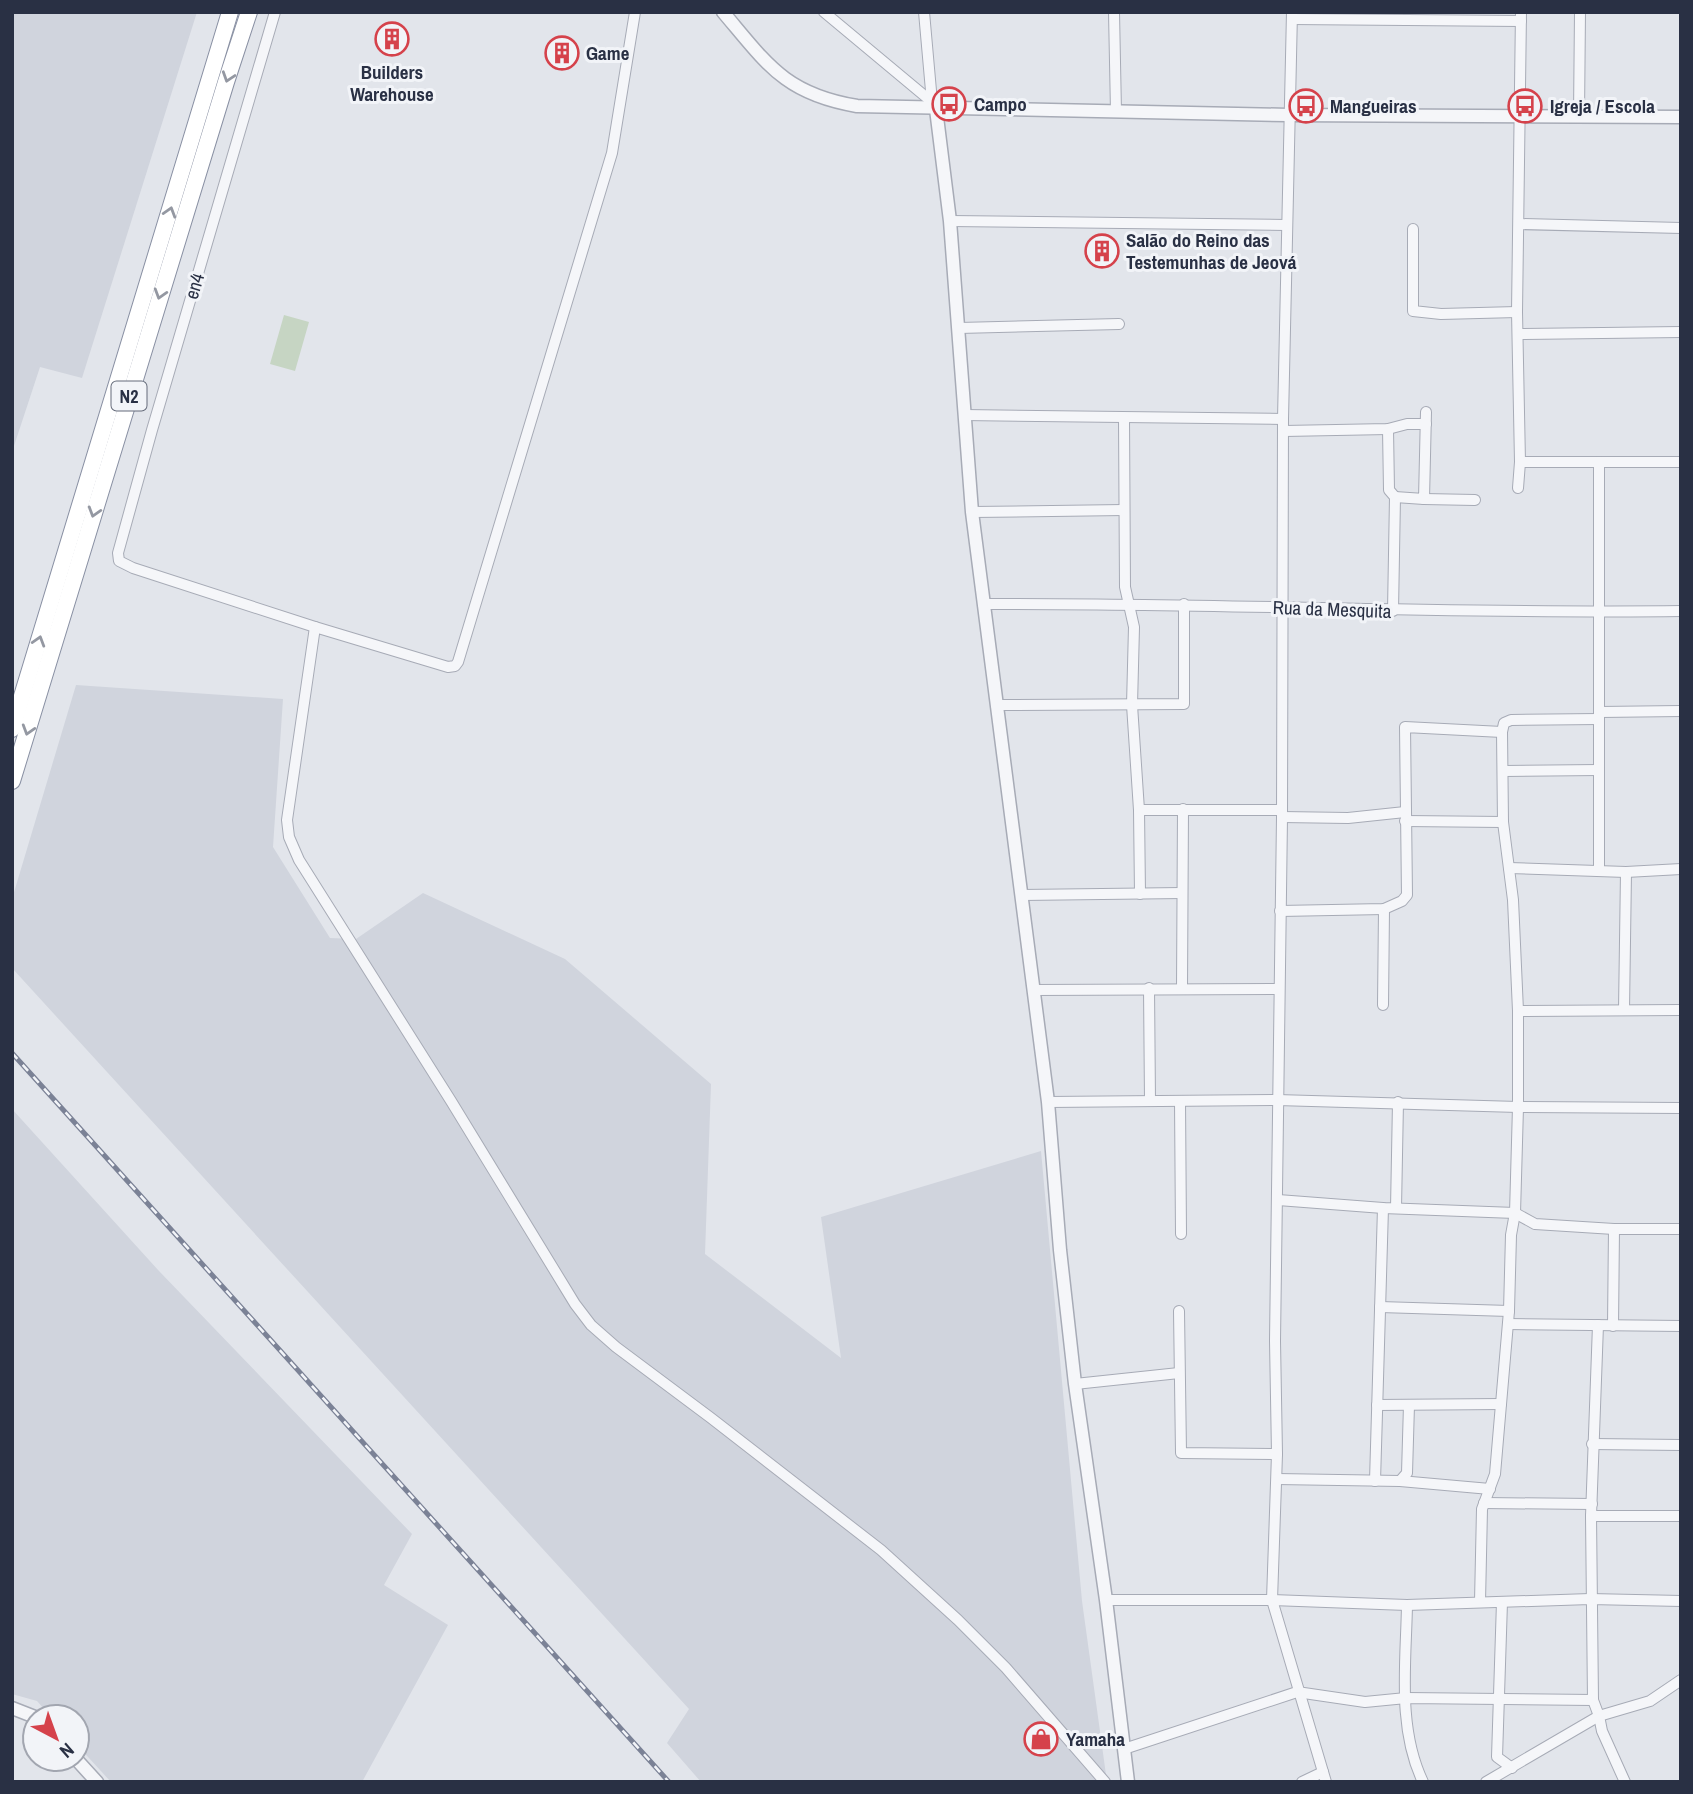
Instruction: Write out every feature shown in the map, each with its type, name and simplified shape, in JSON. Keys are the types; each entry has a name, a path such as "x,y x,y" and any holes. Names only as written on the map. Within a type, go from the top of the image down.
{"highway":[{"name":"N2","path":"12,730 230,12"},
{"name":"N2","path":"12,780 249,12"}],"street":[{"name":"en4","path":"275,12 118,553 119,561 134,568 315,627"},
{"path":"635,12 612,153 458,662 448,667 315,627 287,820 289,837 299,860 575,1304 591,1325 881,1550 1006,1668 1105,1782"},
{"path":"723,12 781,76 806,92 837,103 857,106 934,105 1116,113 1681,117"},
{"path":"824,12 934,105"},
{"path":"924,12 950,221 972,512 1048,1102 1060,1250 1075,1384 1106,1600 1128,1782"},
{"path":"1114,12 1116,113"},
{"path":"1579,115 1580,12"},
{"path":"1302,1782 1324,1777 1272,1600 1277,1479 1275,1341 1284,608 1283,419 1292,16 1521,17 1517,312 1520,462 1518,488"},
{"path":"950,221 1286,225"},
{"path":"1519,224 1681,228"},
{"path":"1413,229 1413,311 1441,314 1517,312"},
{"path":"959,328 1119,324"},
{"path":"1519,334 1681,332"},
{"path":"1424,499 1426,412"},
{"path":"964,415 1283,419"},
{"path":"1124,418 1125,587 1134,627 1132,705 1139,810 1140,894"},
{"path":"1284,431 1388,429 1407,424 1426,424"},
{"path":"1388,429 1389,490 1395,497 1393,611"},
{"path":"1520,462 1681,462"},
{"path":"1599,462 1599,869"},
{"path":"1395,497 1475,500"},
{"path":"972,512 1124,510"},
{"name":"Rua da Mesquita","path":"983,604 1128,603 1393,611 1681,611"},
{"path":"996,705 1184,704 1184,604"},
{"path":"1480,1602 1482,1509 1495,1474 1508,1324 1518,1107 1518,1011 1513,900 1503,822 1504,723 1511,720 1681,712"},
{"path":"1280,911 1384,909 1402,901 1408,895 1405,727 1502,732"},
{"path":"1504,771 1599,770"},
{"path":"1139,810 1182,809 1348,818 1405,816 1503,822"},
{"path":"1182,809 1182,988"},
{"path":"1509,868 1626,872 1681,869"},
{"path":"1624,1010 1626,872"},
{"path":"1022,895 1182,893"},
{"path":"1383,1005 1384,909"},
{"path":"1149,988 1150,1100"},
{"path":"1033,990 1279,989"},
{"path":"1518,1011 1681,1010"},
{"path":"1048,1102 1278,1100 1518,1107 1681,1108"},
{"path":"1180,1101 1181,1234"},
{"path":"1396,1208 1398,1102"},
{"path":"1278,1200 1383,1208 1515,1213 1535,1224 1614,1229 1681,1229"},
{"path":"1375,1480 1383,1208"},
{"path":"1613,1326 1614,1229"},
{"path":"1380,1307 1508,1311"},
{"path":"1180,1311 1181,1453 1277,1454"},
{"path":"1508,1324 1681,1326"},
{"path":"1598,1325 1592,1444 1592,1700 1602,1731 1625,1782"},
{"path":"1075,1384 1179,1373"},
{"path":"1377,1405 1501,1404"},
{"path":"1400,1481 1407,1473 1409,1405"},
{"path":"1592,1444 1681,1446"},
{"path":"1277,1479 1400,1481 1490,1489"},
{"path":"1484,1503 1592,1504"},
{"path":"1591,1516 1681,1516"},
{"path":"1106,1600 1272,1600 1408,1605 1590,1599 1681,1601"},
{"path":"1502,1602 1497,1757 1513,1768"},
{"path":"1408,1605 1407,1728 1413,1756 1423,1782"},
{"path":"1486,1782 1599,1716 1650,1701 1681,1680"},
{"path":"1124,1749 1297,1692 1365,1702 1406,1698 1592,1700"}],"shaded area":[{"path":"12,12 197,12 82,378 40,367 12,452"},
{"path":"76,685 283,699 273,847 330,938 356,939 423,893 565,959 711,1084 705,1254 841,1358 821,1217 1041,1151 1082,1601 1107,1782 701,1782 667,1743 689,1709 12,968 12,899"},
{"path":"12,1109 159,1271 412,1534 384,1585 448,1625 362,1782 111,1782 91,1760 91,1703 39,1703 12,1694"}],"green space":[{"path":"284,315 309,322 295,371 270,364"}],"railway":[{"path":"12,1053 669,1782"}],"place":[{"name":"Builders Warehouse","path":"392,39"},
{"name":"Game","path":"562,53"},
{"name":"Campo","path":"949,104"},
{"name":"Mangueiras","path":"1306,106"},
{"name":"Igreja / Escola","path":"1525,106"},
{"name":"Salão do Reino das Testemunhas de Jeová","path":"1102,251"},
{"name":"Yamaha","path":"1041,1739"}]}
